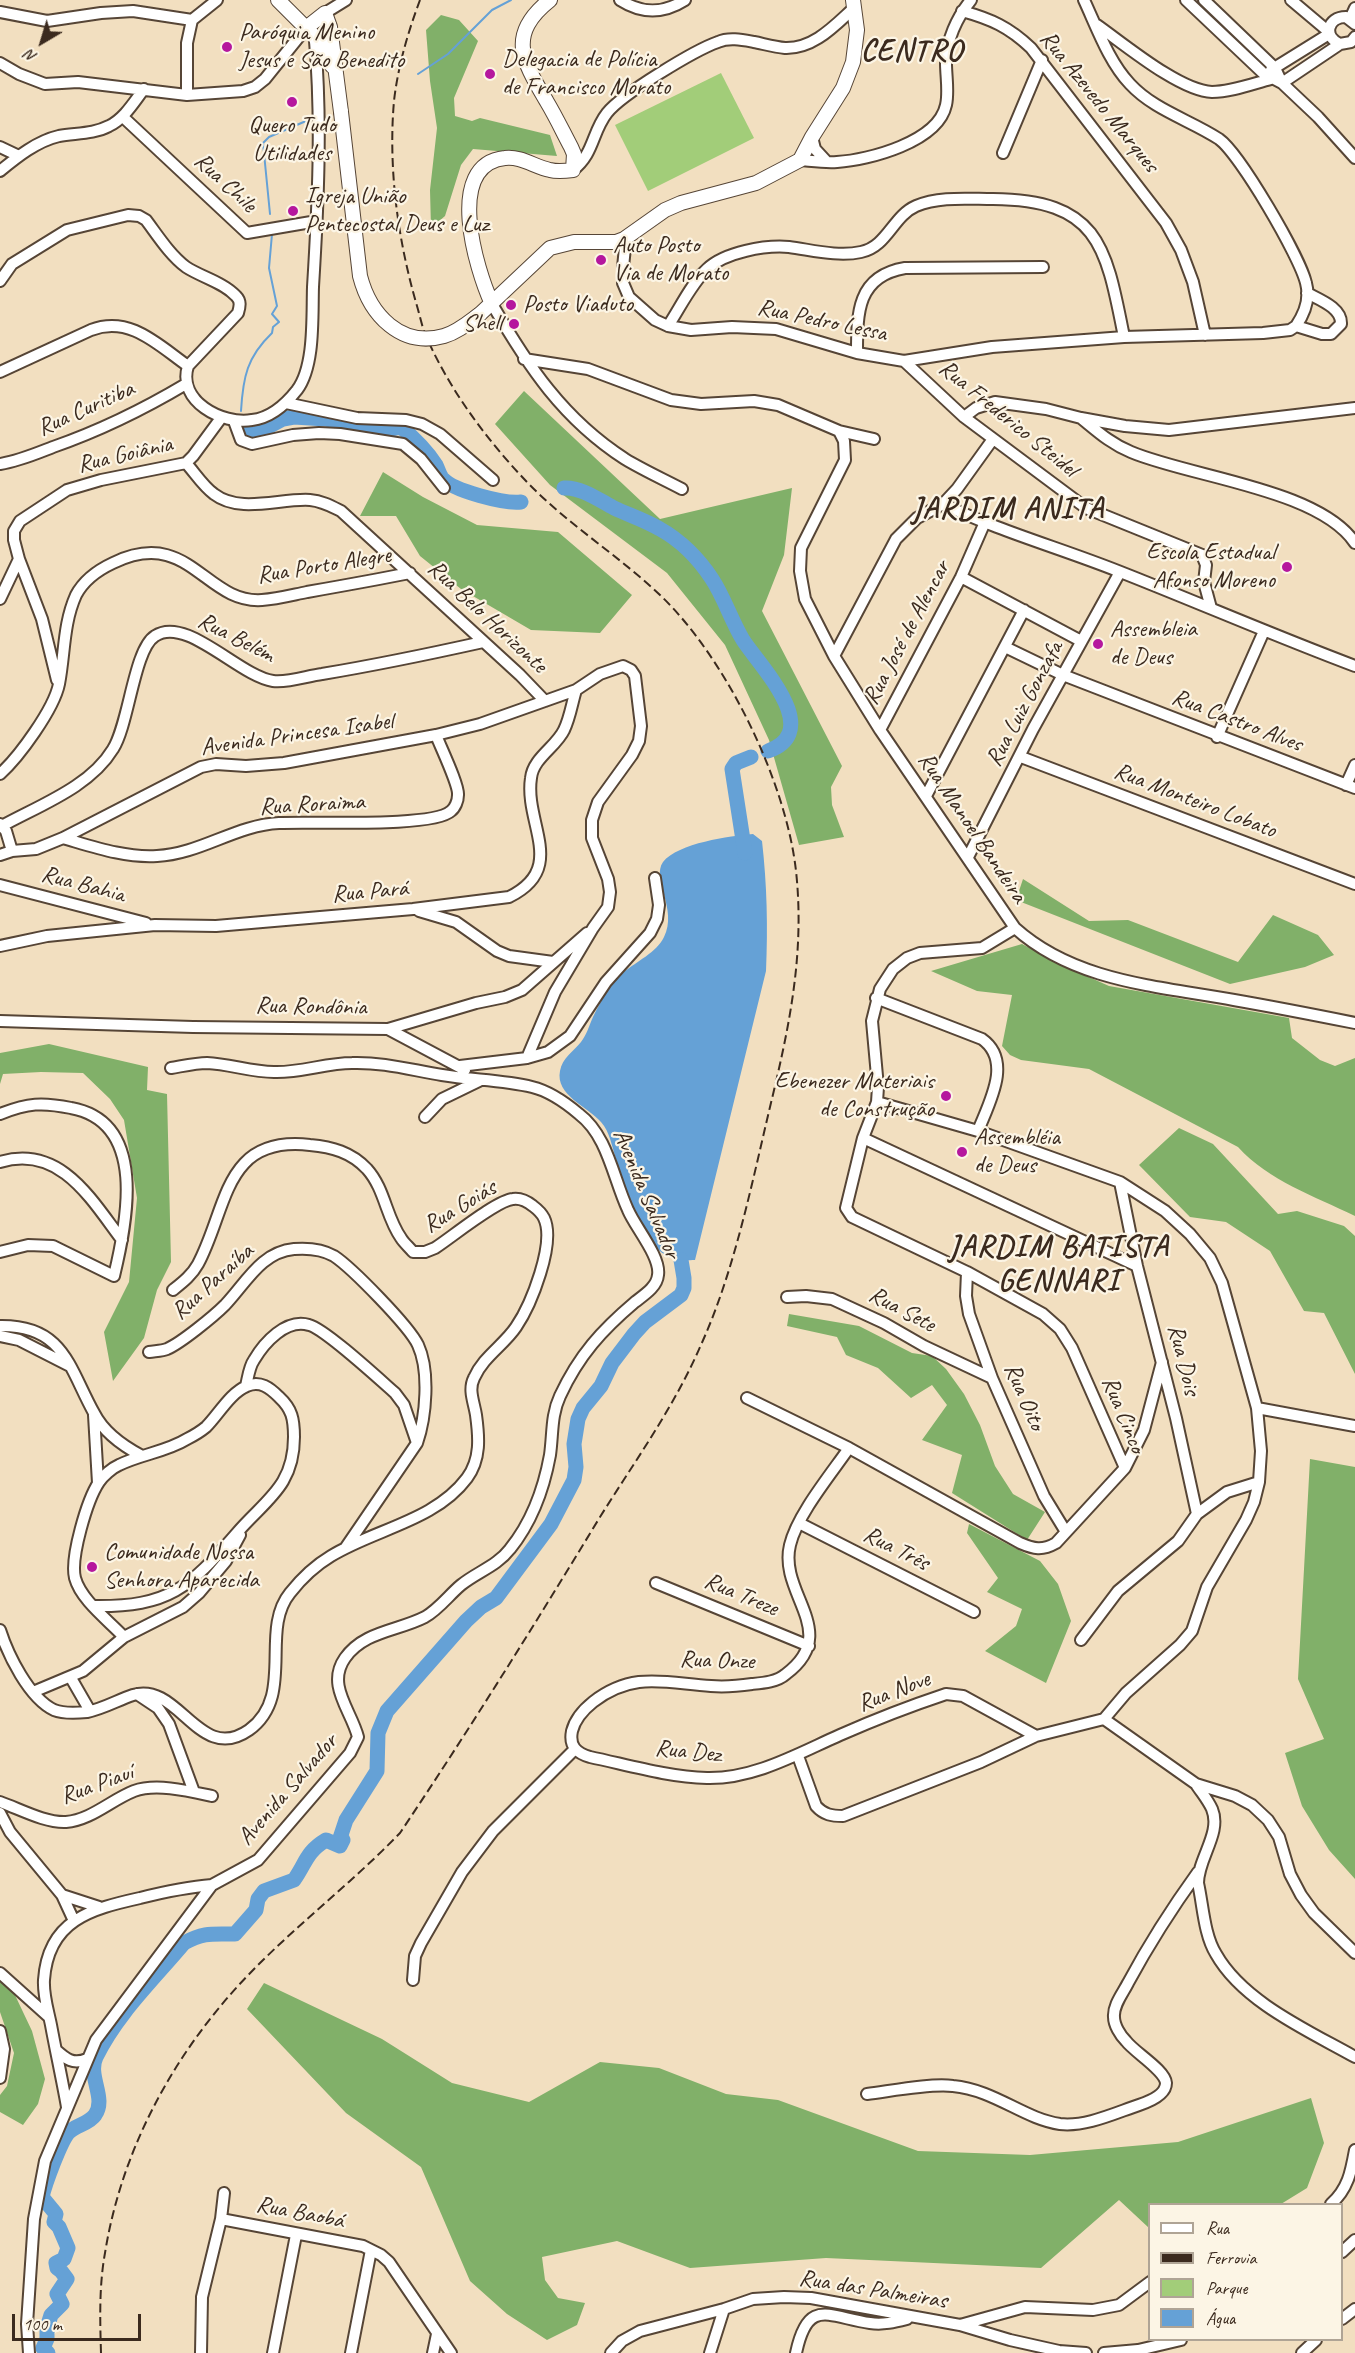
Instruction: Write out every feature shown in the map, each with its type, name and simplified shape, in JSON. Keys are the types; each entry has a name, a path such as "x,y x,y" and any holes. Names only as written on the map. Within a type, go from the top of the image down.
{"main road":[{"path":"278,0 311,33 336,73"},
{"path":"492,304 480,275 471,233 469,193 476,174 489,163 502,158 514,157 550,170 573,170 574,154 571,147 530,72 522,51 529,20 550,0"},
{"path":"325,13 330,27 360,276 364,293 372,309 386,323 402,333 417,338 445,336 461,328 492,304 550,248 574,242 616,242 626,238 665,210 681,203 756,183 800,160 812,136 843,88 853,62 857,30 854,4"},
{"path":"311,33 325,13"}],"street":[{"path":"187,95 187,43 192,20 217,0"},
{"path":"325,13 346,0"},
{"path":"620,0 631,7 648,11 664,11 685,0"},
{"path":"800,160 850,161 884,153 912,142 936,123 946,105 946,54 962,11 971,0"},
{"path":"1084,0 1119,71 1131,85 1171,114 1220,140 1231,150 1261,196 1306,282 1308,293 1306,304 1296,326 1322,334 1331,334 1341,324 1342,318 1338,312 1308,293"},
{"path":"1186,0 1267,76 1282,83 1318,117 1355,158"},
{"path":"1204,0 1275,68 1282,83"},
{"path":"1291,0 1329,33 1334,41 1350,43"},
{"path":"573,170 584,162 599,124 621,99 683,61 728,39 786,48 805,45 820,37 854,4"},
{"path":"1095,23 1170,75 1198,90 1212,92 1227,90 1267,76 1275,68 1329,33 1331,24 1337,18 1352,21 1355,8"},
{"path":"0,12 47,21 133,11 192,20"},
{"name":"Rua Azevedo Marques","path":"962,11 982,16 1007,27 1042,60 1166,223 1181,250 1193,282 1205,336"},
{"path":"0,63 19,74 45,84 78,82 187,95 243,92 255,87 265,79 311,33"},
{"path":"0,281 12,264 67,230 114,218 139,216 146,220 186,267 230,291 237,297 240,305 238,313 188,366 185,375 186,384 195,398 206,409 221,418 234,421 254,420 276,411 298,388 306,370 310,349 317,221 319,94 311,33"},
{"path":"1282,83 1350,43"},
{"path":"1003,153 1042,60"},
{"path":"0,171 19,156 46,140 110,126 123,117 144,89"},
{"name":"Rua Chile","path":"123,117 248,232 317,221"},
{"path":"812,136 815,149 827,162"},
{"path":"0,147 19,156"},
{"path":"668,326 707,269 735,254 766,247 787,247 818,252 862,252 875,246 901,217 915,207 930,202 958,199 1008,199 1031,201 1050,206 1080,221 1096,241 1112,275 1124,338"},
{"name":"Rua Pedro Lessa","path":"626,238 622,267 629,297 655,320 668,326 691,330 732,327 776,329 857,353 904,361 992,347 1124,338 1263,333 1290,330 1296,326"},
{"path":"857,353 860,303 874,280 889,271 905,268 1043,267"},
{"path":"492,304 524,359 551,395 573,417 626,460 682,489"},
{"path":"0,372 92,330 116,324 133,329 188,366"},
{"path":"524,359 588,369 671,400 701,404 765,402 799,413 839,431 874,439"},
{"name":"Rua Frederico Steidel","path":"904,361 964,417 1086,508 1202,555 1206,566 1204,582 1211,608"},
{"name":"Rua Curitiba","path":"0,464 21,460 72,441 186,384"},
{"path":"964,417 976,408 995,402 1046,409 1081,418 1168,430 1355,408"},
{"path":"286,403 357,418 406,420 422,424 440,434 493,480"},
{"name":"Rua Goiânia","path":"59,686 42,619 14,540 14,531 20,521 67,490 100,480 186,463 221,418"},
{"path":"1081,418 1109,442 1128,452 1280,496 1304,506 1343,529 1355,543"},
{"path":"234,421 241,440 252,444 293,435 319,433 403,444 421,459 444,488"},
{"name":"Rua Manoel Bandeira","path":"839,431 844,441 845,460 801,548 800,571 805,599 834,657 880,730 1016,928 1027,939 1076,966 1130,983 1355,1023"},
{"path":"834,657 896,539 917,518 943,504 957,489 993,439"},
{"name":"Rua Belo Horizonte","path":"186,463 214,494 226,501 244,504 313,500 326,503 341,511 545,701"},
{"path":"943,504 1355,666"},
{"name":"Rua José de Alencar","path":"880,730 961,577 985,522"},
{"name":"Rua Porto Alegre","path":"0,774 13,762 30,738 59,686 65,632 71,608 79,590 90,577 130,555 153,552 171,557 190,565 235,595 262,600 410,573"},
{"path":"0,599 19,559"},
{"name":"Rua Luiz Gonzafa","path":"968,856 1081,641 1120,572"},
{"path":"961,577 1081,641"},
{"path":"1188,600 1204,582"},
{"path":"926,796 1024,610"},
{"name":"Rua Belém","path":"1,825 80,783 112,751 121,734 144,648 153,636 166,630 193,637 253,675 272,681 386,663 483,642"},
{"path":"1217,737 1264,631"},
{"name":"Rua Castro Alves","path":"1005,647 1063,675 1217,737 1351,787"},
{"name":"Rua Rondônia","path":"527,1058 555,992 608,907 610,892 608,879 592,838 592,820 598,802 636,748 641,726 638,686 631,670 623,666 615,667 576,690"},
{"name":"Avenida Princesa Isabel","path":"0,855 12,851 36,849 63,838 201,767 216,764 246,766 284,763 436,735 576,690"},
{"name":"Rua Pará","path":"0,946 47,936 154,925 216,926 413,909 509,897 524,890 539,868 541,853 530,792 531,777 540,759 564,730 576,690"},
{"name":"Rua Roraima","path":"63,838 133,856 156,856 183,853 243,831 267,825 399,821 440,817 450,813 456,805 459,794 436,735"},
{"name":"Rua Monteiro Lobato","path":"1021,757 1355,884"},
{"path":"1351,787 1355,765"},
{"path":"1,825 6,831 12,851"},
{"path":"460,1066 527,1058 548,1052 570,1036 606,982 650,933 657,919 659,905 655,878"},
{"name":"Rua Bahia","path":"0,885 154,925"},
{"path":"413,909 456,922 497,951 510,956 553,962"},
{"name":"Rua Rondônia","path":"0,1021 193,1027 388,1029 522,990 593,928"},
{"path":"798,1756 816,1806 831,1816 843,1816 981,1762 1036,1736 1104,1719 1126,1694 1180,1645 1192,1631 1207,1587 1246,1520 1259,1482 1261,1451 1257,1408 1222,1283 1209,1258 1190,1234 1165,1211 1120,1182 978,1131 877,1102 878,1087 872,1021 876,998 893,969 907,958 920,953 982,948 1016,928"},
{"path":"876,998 982,1039 991,1045 996,1053 998,1067 995,1087 978,1131"},
{"name":"Avenida Salvador","path":"28,2353 27,2324 36,2211 45,2161 96,2040 212,1885 258,1860 351,1753 358,1737 339,1693 337,1682 339,1667 346,1656 360,1641 427,1616 463,1584 498,1561 510,1549 531,1515 544,1483 550,1452 553,1414 559,1397 597,1336 653,1288 658,1276 657,1263 628,1212 595,1128 580,1114 556,1097 534,1087 480,1080 460,1066 388,1029"},
{"path":"171,1068 206,1063 284,1072 350,1063 372,1063 399,1065 439,1075 480,1080"},
{"path":"425,1117 442,1099 480,1080"},
{"name":"Rua Cinco","path":"747,1398 849,1448 1034,1549 1045,1549 1056,1543 1125,1468 1072,1347 1060,1329 1043,1314 967,1272 849,1213 846,1208 863,1138 877,1102"},
{"path":"0,1114 29,1103 80,1109 101,1119 115,1134 126,1173 122,1240 114,1276 53,1246 28,1245 0,1252"},
{"path":"863,1138 1137,1266"},
{"name":"Rua Goiás","path":"173,1290 189,1276 198,1264 229,1184 238,1169 253,1156 282,1144 333,1147 349,1154 367,1169 381,1190 401,1238 413,1252 425,1252 435,1248 503,1201 517,1198 531,1204 544,1216 548,1233 544,1258 531,1298 516,1327 481,1366 474,1378 471,1392 479,1451 470,1474 445,1501 346,1548"},
{"path":"0,1162 34,1158 56,1166 72,1177 91,1198 122,1240"},
{"name":"Rua Dois","path":"1120,1182 1137,1266 1197,1514"},
{"name":"Rua Paraíba","path":"149,1352 168,1348 213,1316 270,1257 292,1250 313,1249 332,1255 353,1272 410,1331 418,1346 423,1363 426,1409 424,1424 417,1443 346,1548"},
{"name":"Rua Oito","path":"967,1272 966,1296 969,1314 992,1378 1044,1496 1066,1532"},
{"name":"Rua Sete","path":"787,1297 806,1296 840,1302 884,1323 924,1347 992,1378"},
{"path":"246,1386 253,1361 271,1340 291,1325 309,1324 395,1393 404,1405 417,1443"},
{"path":"0,1326 14,1325 38,1333 54,1342 72,1368 94,1415 114,1438 142,1456"},
{"path":"0,1336 19,1340 40,1349 72,1368"},
{"path":"1125,1468 1144,1430 1162,1362"},
{"path":"94,1606 141,1604 169,1595 185,1585 210,1563 281,1488 292,1465 294,1417 288,1406 269,1388 257,1383 246,1386 195,1434 166,1450 119,1465 98,1483"},
{"path":"1257,1408 1355,1426"},
{"path":"94,1415 98,1483 73,1559 76,1578 83,1593 124,1637"},
{"path":"809,1646 809,1621 789,1571 790,1543 799,1523 849,1448"},
{"path":"1081,1640 1118,1591 1178,1541 1197,1514 1227,1492 1259,1482"},
{"path":"33,1692 83,1671 124,1637 183,1607 199,1593 230,1555 246,1523"},
{"name":"Rua Três","path":"799,1523 974,1612"},
{"path":"0,1630 18,1670 33,1692 56,1711 68,1713 90,1711 137,1694 165,1699 207,1734 222,1738 248,1730 262,1716 270,1699 275,1678 278,1619 287,1596 328,1557 346,1548"},
{"name":"Rua Treze","path":"656,1583 809,1646"},
{"name":"Rua Onze","path":"575,1749 571,1740 574,1724 585,1709 602,1695 624,1685 647,1680 729,1687 766,1683 784,1676 801,1662 809,1646"},
{"path":"70,1678 90,1711"},
{"path":"137,1694 158,1708 169,1724 194,1792"},
{"name":"Rua Nove","path":"798,1756 839,1736 946,1694 963,1696 1036,1736"},
{"path":"1104,1719 1196,1784 1235,1796 1252,1805 1268,1820 1279,1837 1290,1874 1300,1895 1314,1913 1355,1953"},
{"path":"413,1980 415,1956 462,1872 493,1831 575,1749"},
{"name":"Rua Dez","path":"575,1749 579,1754 590,1757 665,1773 706,1778 733,1777 798,1756"},
{"path":"867,2094 950,2085 970,2088 987,2093 1045,2121 1062,2124 1084,2122 1147,2103 1159,2095 1165,2087 1166,2080 1126,2042 1118,2030 1114,2017 1117,2005 1148,1946 1198,1872 1214,1830 1215,1816 1211,1805 1196,1784"},
{"name":"Rua Piauí","path":"0,1802 51,1820 66,1822 90,1815 135,1791 148,1788 212,1796"},
{"path":"0,1813 10,1832 62,1895 74,1921"},
{"path":"1198,1872 1198,1883 1209,1935 1215,1953 1229,1973 1265,2005 1355,2057"},
{"path":"67,2107 44,1982 47,1960 62,1932 74,1921 99,1907 184,1887 212,1885"},
{"path":"184,1887 196,1907"},
{"path":"62,1895 99,1907"},
{"path":"0,1973 49,2017"},
{"path":"0,2031 2,2052 0,2078"},
{"path":"56,2049 73,2062 87,2060"},
{"path":"1333,2203 1342,2194 1349,2180 1355,2150"},
{"path":"201,2353 202,2296 221,2219 224,2193"},
{"name":"Rua Baobá","path":"221,2219 363,2246 371,2250"},
{"path":"273,2353 296,2235"},
{"path":"1343,2250 1355,2240"},
{"path":"351,2353 371,2250 389,2262 451,2353"},
{"path":"960,2325 1025,2307 1093,2310 1119,2305 1148,2284"},
{"name":"Rua das Palmeiras","path":"611,2353 622,2341 640,2331 753,2299 793,2297 811,2298 960,2325 1040,2347 1086,2353"},
{"path":"710,2353 724,2309"},
{"path":"796,2353 800,2335 814,2316 827,2314 884,2324 913,2318"},
{"path":"433,2353 437,2334"},
{"path":"1104,2353 1138,2350 1176,2341"},
{"path":"1302,2353 1315,2341"}],"green space":[{"path":"441,15 459,20 478,41 454,98 455,116 472,121 480,118 550,135 557,156 473,149 461,165 445,216 431,228 430,190 437,128 426,30"},
{"path":"721,73 754,138 648,191 615,125"},
{"path":"524,391 660,519 792,488 784,555 762,611 842,766 831,787 832,805 844,837 799,845 769,740 725,645 667,573 550,485 495,424"},
{"path":"383,472 423,497 477,525 558,532 632,595 600,633 531,630 461,589 420,556 396,516 360,516"},
{"path":"1023,879 1089,921 1128,920 1238,962 1273,915 1318,935 1334,955 1305,967 1230,984 1016,900"},
{"path":"1022,944 1109,986 1289,1018 1292,1038 1320,1060 1335,1066 1355,1058 1355,1216 1293,1187 1250,1159 1238,1147 1089,1069 1021,1060 1010,1055 1002,1046 1012,995 977,991 931,971"},
{"path":"49,1044 148,1067 147,1090 167,1094 171,1262 157,1290 144,1338 113,1381 104,1332 129,1282 137,1198 124,1120 110,1099 83,1073 3,1074 0,1084 0,1053"},
{"path":"1179,1128 1213,1144 1278,1214 1297,1211 1344,1226 1355,1236 1355,1374 1324,1313 1304,1311 1270,1251 1226,1222 1190,1217 1139,1165"},
{"path":"789,1314 859,1326 912,1353 932,1356 946,1369 964,1394 980,1425 995,1466 1013,1494 1045,1512 1027,1540 952,1493 962,1455 922,1440 947,1405 932,1385 911,1398 878,1368 846,1355 837,1337 787,1326"},
{"path":"1310,1459 1355,1467 1355,1879 1329,1850 1302,1806 1285,1753 1324,1739 1298,1679"},
{"path":"969,1524 1040,1561 1058,1584 1071,1621 1046,1683 985,1651 1016,1626 1022,1609 987,1592 998,1578 967,1533"},
{"path":"0,1982 14,1993 32,2031 45,2079 38,2104 23,2125 0,2112 0,2095 7,2086 14,2053 0,2012"},
{"path":"264,1983 382,2039 452,2083 529,2102 600,2062 659,2068 726,2094 778,2100 918,2151 1030,2155 1178,2142 1311,2098 1324,2143 1307,2188 1283,2203 1148,2203 1148,2227 1119,2200 1041,2268 826,2258 690,2268 617,2241 542,2257 545,2280 558,2298 585,2303 577,2325 547,2340 507,2314 470,2281 421,2167 346,2113 247,2009"}],"water":[{"path":"753,834 762,841 764,857 767,906 766,971 695,1260 675,1260 661,1252 643,1230 629,1201 607,1130 595,1116 567,1094 562,1087 560,1071 566,1058 583,1039 610,987 619,976 656,948 664,937 668,916 660,877 663,862 670,855 692,845"}],"waterway":[{"path":"418,74 448,54 492,10 511,0"},
{"path":"270,214 263,143 269,137 306,121"},
{"path":"241,411 248,368 257,351 272,333 273,327 279,322 272,314 277,306 269,268 272,234"},
{"path":"242,428 249,434 255,434 283,419 294,417 326,419 377,432 401,427 424,450 436,465 442,478 448,483 480,496 521,502"},
{"path":"564,488 583,492 667,533 682,544 707,572 743,640 783,697 789,714 790,729 784,742 768,751"},
{"path":"745,853 732,769 736,763 751,757"},
{"path":"48,2353 43,2348 47,2339 47,2328 51,2315 62,2304 57,2294 67,2279 57,2268 56,2263 64,2259 68,2248 59,2227 54,2222 56,2214 42,2197 53,2164 68,2133 86,2123 95,2115 98,2108 94,2064 105,2041 136,1998 184,1943 203,1935 235,1934 256,1910 258,1899 264,1891 294,1880 310,1853 319,1844 326,1840 340,1846 346,1820 377,1771 378,1733 387,1711 466,1621 481,1607 496,1598 551,1524 574,1480 576,1467 574,1444 578,1419 583,1408 601,1386 612,1363 634,1334 645,1322 681,1295 684,1288 681,1260"}],"railway":[{"path":"101,2353 102,2278 113,2216 136,2144 170,2077 190,2046 237,1987 276,1947 400,1833 502,1676 653,1434 690,1369 723,1290 741,1229 777,1078 794,990 798,902 790,836 766,761 729,686 708,652 660,595 558,511 511,465 457,394 435,356 425,333 410,281 400,231 392,153 392,127 398,75 420,0"}],"place":[{"name":"Paróquia Menino Jesus e São Benedito","path":"227,47"},
{"name":"Delegacia de Polícia de Francisco Morato","path":"490,74"},
{"name":"Quero Tudo Utilidades","path":"292,102"},
{"name":"Igreja União Pentecostal Deus e Luz","path":"293,211"},
{"name":"Auto Posto Via de Morato","path":"601,260"},
{"name":"Posto Viaduto","path":"511,305"},
{"name":"Shell","path":"514,324"},
{"name":"Escola Estadual Afonso Moreno","path":"1287,567"},
{"name":"Assembleia de Deus","path":"1098,644"},
{"name":"Ebenezer Materiais de Construção","path":"946,1096"},
{"name":"Assembléia de Deus","path":"962,1152"},
{"name":"Comunidade Nossa Senhora Aparecida","path":"92,1567"}],"district":[{"name":"CENTRO","path":"912,52"},
{"name":"JARDIM ANITA","path":"1008,510"},
{"name":"JARDIM BATISTA GENNARI","path":"1059,1265"}]}
